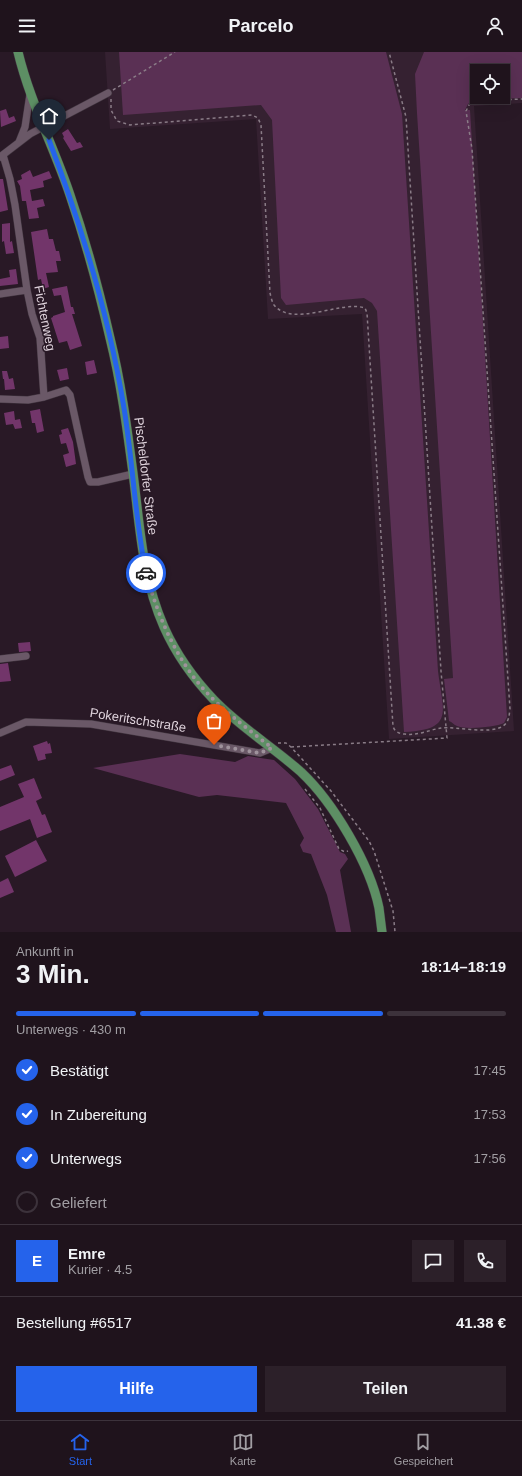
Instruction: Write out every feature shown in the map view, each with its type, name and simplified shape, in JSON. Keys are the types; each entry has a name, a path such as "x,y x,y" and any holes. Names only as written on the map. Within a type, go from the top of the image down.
{"main road":[{"name":"Pischeldorfer Straße","path":"18,52 30,94 44,126 70,195 96,281 111,340 124,408 145,572 154,604 178,654 195,678 214,700 303,774 329,805 351,840 372,886 378,907 382,932"}],"street":[{"path":"1,156 30,134 109,92"},
{"path":"18,144 25,127 30,94"},
{"name":"Fichtenweg","path":"1,156 10,179 27,290 32,314 40,338 44,397"},
{"path":"0,294 27,290"},
{"path":"0,399 28,400 66,390 70,395 90,482 98,482 133,474"},
{"path":"0,659 26,656"},
{"name":"Pokeritschstraße","path":"0,733 26,722 91,724 260,753 272,748"}],"path":[{"path":"175,52 109,92 111,110 117,121 130,125 252,115 258,118 261,125 270,293 274,304 280,310 292,313 326,311 347,306 359,306 365,308 368,313 393,726 399,733 406,735 419,734 446,728 497,729 507,722 510,709 473,156 466,111 469,105 474,101 522,99"},
{"path":"291,747 447,738 441,671 406,117 389,52"},
{"path":"302,784 320,808 339,849 345,852 350,850"},
{"path":"365,843 369,841 374,851 393,911 396,932"}],"shaded area":[{"path":"105,52 522,52 522,103 510,104 510,64 470,64 470,104 506,104 474,106 514,731 389,739 362,314 268,319 256,119 110,129"},
{"path":"119,52 386,52 402,114 438,671 443,708 442,716 438,723 432,727 404,732 377,311 372,303 364,298 286,305 281,298 272,120 261,105 123,115"},
{"path":"424,52 522,52 522,98 510,98 510,64 470,64 470,102 465,110 470,110 507,717 504,723 488,727 461,727 456,726 449,721 444,679 453,678 415,74"},
{"path":"180,754 235,762 248,756 274,760 295,779 318,809 340,852 345,854 348,859 340,870 351,932 336,932 327,895 311,854 303,852 300,845 304,838 286,803 217,795 199,797 93,768"}],"building":[{"path":"6,109 9,118 14,116 16,121 1,127 0,111"},
{"path":"68,129 77,143 80,142 83,147 71,151 63,138 62,133"},
{"path":"30,170 33,177 49,171 52,178 43,181 44,187 30,190 32,201 43,199 45,206 37,208 39,218 29,219 26,201 22,201 20,186 17,181 22,179 21,175"},
{"path":"0,179 3,179 8,210 0,212"},
{"path":"10,223 10,242 12,241 14,253 6,254 4,241 2,242 2,224"},
{"path":"47,229 49,239 53,239 56,251 59,251 61,261 56,261 58,272 46,273 49,287 43,289 41,279 38,280 31,232"},
{"path":"16,269 18,284 0,286 0,279 10,277 9,270"},
{"path":"67,286 71,307 73,307 75,314 72,314 82,346 70,350 67,341 59,343 51,318 65,312 61,295 54,296 52,289"},
{"path":"8,336 9,348 0,349 0,337"},
{"path":"94,360 97,373 87,375 85,362"},
{"path":"67,368 69,379 60,381 57,370"},
{"path":"2,371 7,371 9,379 13,378 15,389 5,390"},
{"path":"40,409 44,431 37,433 35,423 32,423 30,411"},
{"path":"14,411 15,420 20,419 22,428 15,429 13,424 6,425 4,413"},
{"path":"68,428 73,442 76,464 66,467 63,455 69,453 66,443 61,444 59,435 62,434 61,430"},
{"path":"30,642 31,651 19,652 18,643"},
{"path":"8,663 11,681 0,682 0,664"},
{"path":"47,741 48,744 50,743 52,753 45,754 46,759 38,761 33,746"},
{"path":"11,765 15,775 0,781 0,769"},
{"path":"34,778 42,798 36,801 42,815 45,814 52,832 37,838 30,819 0,831 0,807 24,797 18,784"},
{"path":"36,840 47,861 15,877 5,856"},
{"path":"8,878 14,892 0,898 0,882"}],"way so far":[{"path":"146,573 154,604 165,629 178,654 195,678 214,700 272,748 260,753 214,745"}],"route":[{"path":"49,140 70,195 92,267 111,340 124,408 140,540 146,573"}]}
